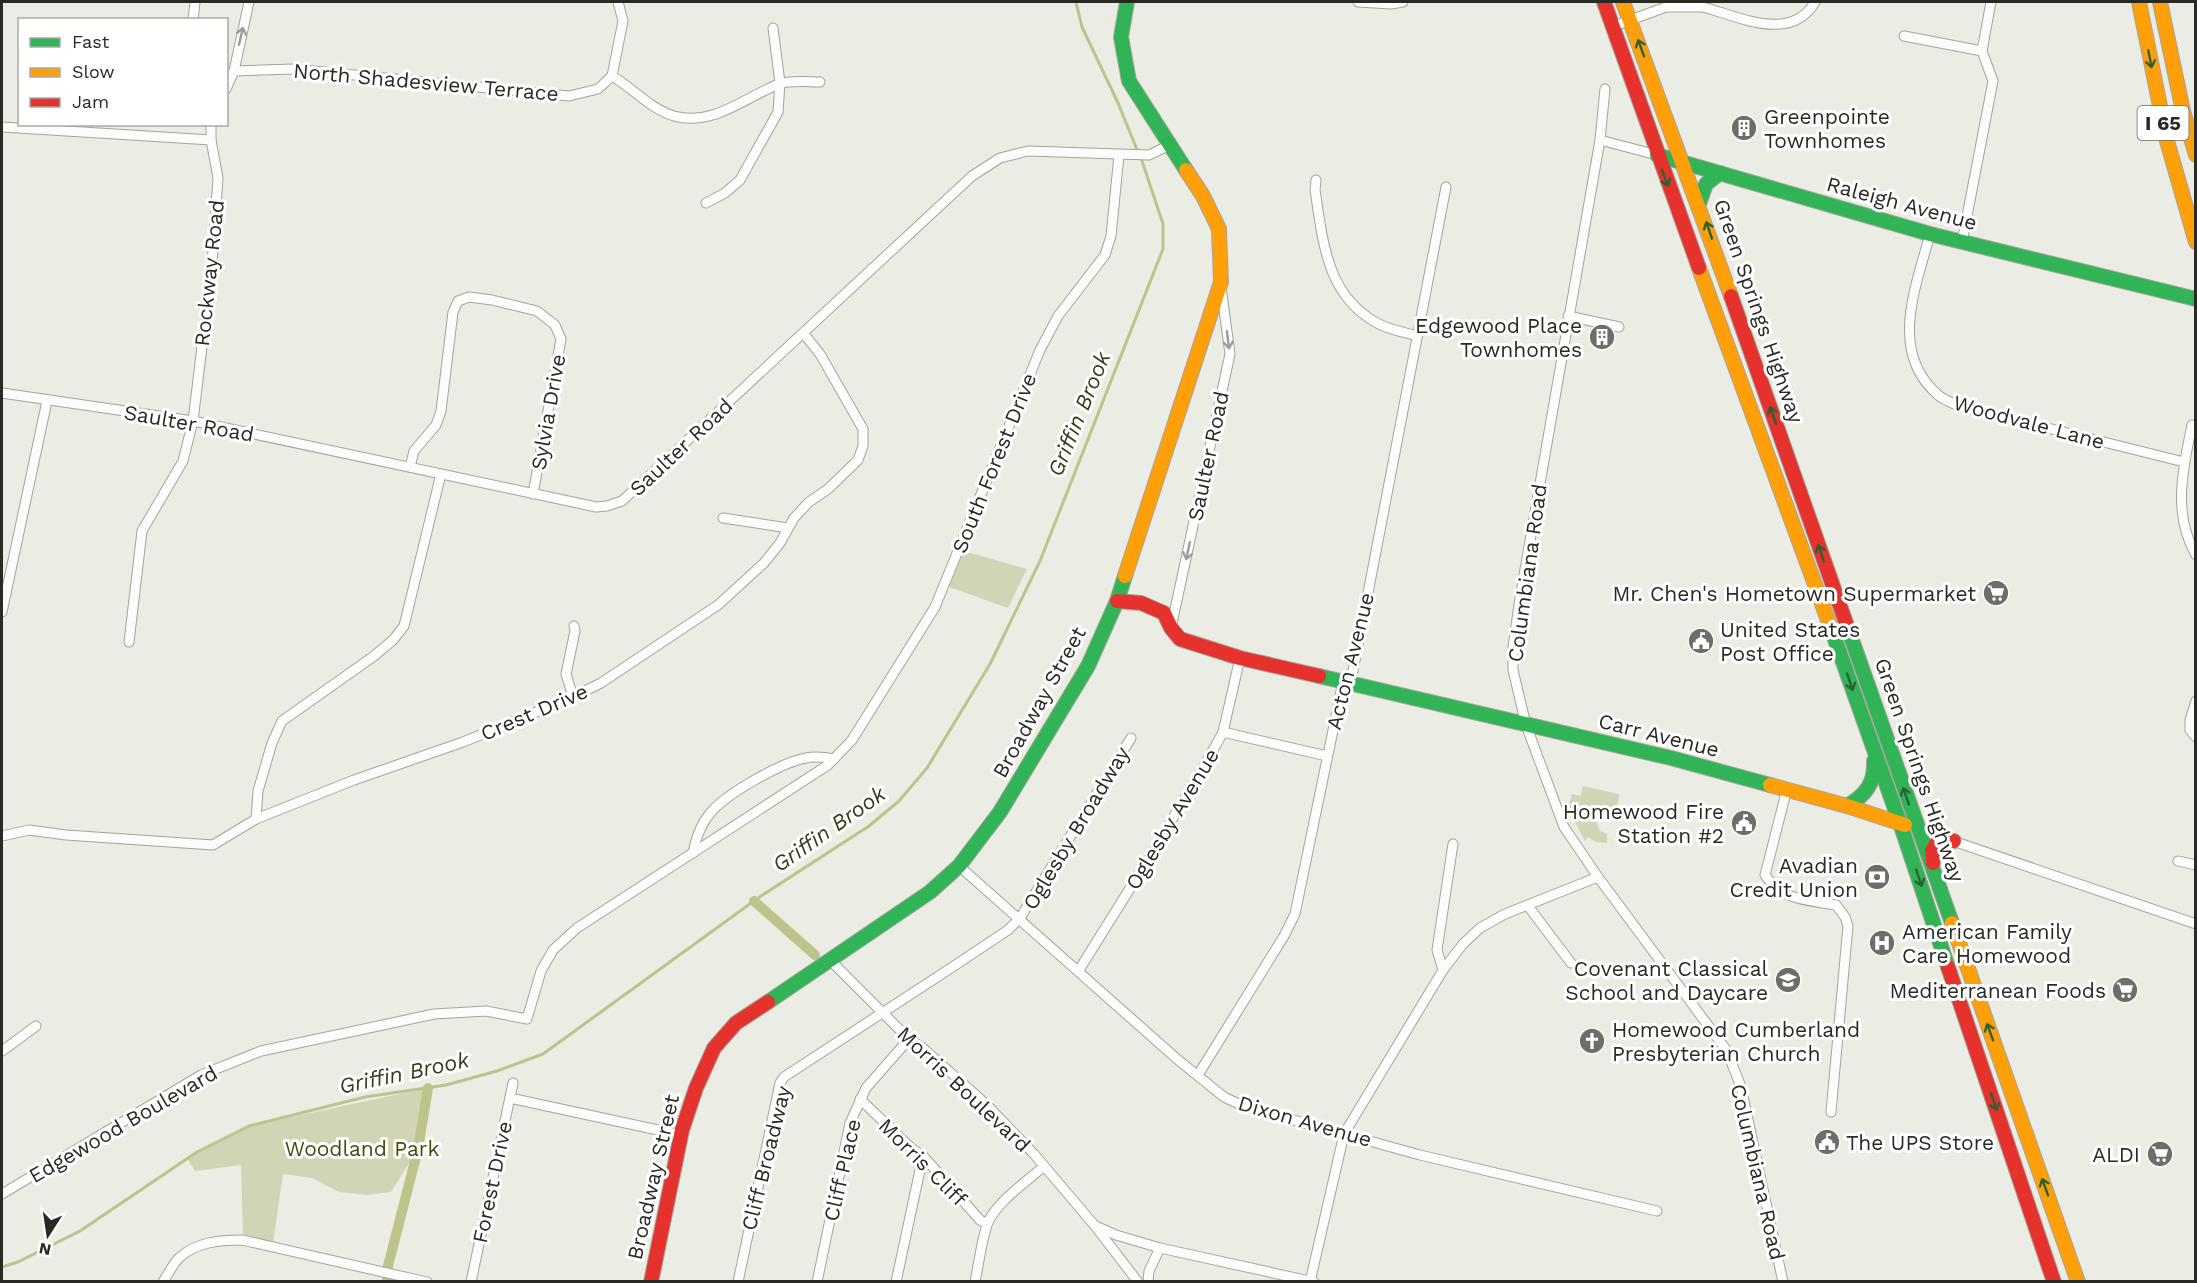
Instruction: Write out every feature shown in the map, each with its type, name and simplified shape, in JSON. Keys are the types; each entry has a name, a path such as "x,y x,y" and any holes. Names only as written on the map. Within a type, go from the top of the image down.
{"main road":[{"name":"Broadway Street","path":"651,1281 681,1135 696,1088 714,1048 736,1023 930,892 959,866 1000,812 1088,666 1117,600 1221,282 1219,229 1203,196 1129,81 1120,37 1127,2"},
{"name":"Green Springs Highway","path":"1604,2 1900,823 2054,1281"},
{"name":"Green Springs Highway","path":"1623,2 1699,204 2078,1281"},
{"name":"I 65","path":"2139,2 2167,141 2196,242"},
{"name":"I 65","path":"2160,2 2183,111 2196,155"},
{"name":"Raleigh Avenue","path":"1657,154 1930,234 2196,299"},
{"path":"1699,204 1706,184 1720,173"},
{"name":"Carr Avenue","path":"1117,600 1141,603 1164,613 1171,628 1180,639 1240,658 1671,758 1847,806 1918,829"},
{"path":"1847,806 1868,790 1875,775 1874,750"},
{"path":"1933,871 1932,851 1936,844 1954,841"},
{"path":"2034,1221 2055,1214"}],"street":[{"path":"193,18 195,2"},
{"path":"228,84 234,71 249,2"},
{"path":"618,2 623,21 612,76 650,105 674,116 691,119 724,112 780,83 820,82"},
{"path":"1358,2 1403,2"},
{"path":"1614,26 1668,4 1700,4 1763,24 1787,25 1808,14 1815,2"},
{"path":"1962,242 1993,81 1982,51 1991,2"},
{"path":"706,203 725,193 740,180 778,112 780,83 773,28"},
{"path":"1904,36 1982,51"},
{"name":"North Shadesview Terrace","path":"234,71 293,69 569,96 598,89 612,76"},
{"name":"Columbiana Road","path":"1605,89 1600,140 1543,457 1513,647 1513,670 1526,725 1564,827 1598,877 1727,1051 1741,1087 1783,1281"},
{"name":"Rockway Road","path":"129,642 142,531 183,460 193,422 212,264 218,178 211,140 211,126"},
{"path":"2,127 211,140"},
{"name":"Raleigh Avenue","path":"1600,140 1657,154"},
{"name":"Saulter Road","path":"2,393 193,422 596,507 607,506 622,501 972,176 1000,158 1028,151 1149,156 1170,145"},
{"name":"South Forest Drive","path":"527,1019 542,971 553,950 577,928 828,765 852,740 935,607 1040,350 1058,316 1105,255 1111,236 1124,155"},
{"path":"1316,180 1315,190 1325,256 1348,299 1361,313 1380,325 1417,336"},
{"name":"Acton Avenue","path":"1198,1075 1284,936 1295,914 1343,682 1353,671 1446,187"},
{"name":"Woodvale Lane","path":"1930,234 1908,329 1910,348 1917,370 1938,395 1959,406 2184,462"},
{"name":"Saulter Road","path":"1171,628 1230,354 1221,282"},
{"name":"Sylvia Drive","path":"410,467 414,451 436,424 441,411 453,312 458,301 469,297 492,300 537,311 555,325 561,339 533,494"},
{"path":"1568,316 1619,327"},
{"name":"Crest Drive","path":"2,836 29,830 66,835 213,845 256,819 354,780 463,742 573,697 611,677 718,605 764,563 780,543 794,518 809,502 828,489 858,460 863,447 863,429 820,354 804,334"},
{"path":"2,612 47,401"},
{"path":"2192,425 2180,495 2184,527 2196,555"},
{"path":"256,819 258,791 272,743 282,721 374,656 393,640 404,626 441,474"},
{"path":"723,518 788,528"},
{"path":"573,697 566,674 575,631 574,626"},
{"name":"Oglesby Avenue","path":"1079,970 1154,850 1223,732 1240,658"},
{"path":"2196,701 2192,711 2190,730 2196,737"},
{"path":"1223,732 1327,756"},
{"name":"Oglesby Broadway","path":"882,1013 1008,930 1020,918 1131,738"},
{"path":"693,854 700,827 723,801 789,762 819,756 834,759"},
{"path":"1787,789 1765,875 1773,886 1785,895 1836,905 1845,916 1848,926 1831,1112"},
{"name":"Carr Avenue","path":"1918,829 2196,924"},
{"path":"1443,970 1437,950 1453,844"},
{"path":"2178,861 2196,865"},
{"name":"Dixon Avenue","path":"959,866 1177,1059 1224,1096 1243,1106 1420,1155 1657,1211"},
{"path":"1095,1226 1160,1248 1311,1281 1344,1134 1443,970 1463,944 1480,928 1505,915 1598,877"},
{"path":"1528,906 1571,963"},
{"name":"Morris Boulevard","path":"829,959 909,1039 924,1048 986,1104 1034,1154 1138,1281"},
{"name":"Edgewood Boulevard","path":"2,1194 201,1075 261,1051 434,1014 486,1011 527,1019"},
{"name":"Cliff Broadway","path":"738,1281 780,1083 784,1077 814,1055 882,1013"},
{"path":"2,1051 36,1026"},
{"name":"Cliff Place","path":"817,1281 850,1123 866,1088 909,1039"},
{"name":"Forest Drive","path":"471,1281 513,1083"},
{"path":"510,1098 681,1135"},
{"name":"Morris Cliff","path":"860,1099 922,1156 980,1220 987,1224"},
{"path":"896,1281 922,1156"},
{"path":"975,1281 987,1224 1000,1206 1043,1167"},
{"path":"163,1281 179,1258 197,1247 218,1240 242,1240 427,1281"},
{"path":"1148,1281 1149,1271 1160,1248"}],"green space":[{"path":"964,551 1027,569 1008,608 949,587"},
{"path":"1583,786 1619,794 1617,809 1596,821 1600,831 1607,834 1607,843 1596,842 1588,837 1585,841 1568,808 1572,794 1581,796"},
{"name":"Woodland Park","path":"428,1088 418,1149 391,1192 366,1195 339,1192 312,1178 283,1174 273,1243 243,1235 241,1165 195,1171 187,1158 249,1126"}],"waterway":[{"name":"Griffin Brook","path":"1076,2 1082,27 1138,152"},
{"name":"Griffin Brook","path":"2,1267 18,1262 80,1231 197,1152 249,1126 365,1097 446,1085 497,1071 543,1054 758,898 869,826 899,801 927,768 990,664 1040,561 1163,249 1163,224 1141,158"},
{"path":"754,901 815,955"},
{"path":"387,1282 388,1266 418,1149 428,1088"}],"traffic: fast":[{"path":"1127,2 1121,37 1129,81 1186,170"},
{"path":"1657,155 1930,234 2196,299"},
{"path":"1699,204 1706,184 1720,173"},
{"path":"768,1002 930,892 959,866 1000,812 1088,666 1117,601 1125,576"},
{"path":"1846,623 1952,923"},
{"path":"1832,631 1948,967"},
{"path":"1319,676 1671,758 1770,785"},
{"path":"1847,806 1868,788 1873,776 1874,761"}],"traffic: slow":[{"path":"1623,2 1731,296"},
{"path":"2139,2 2167,141 2196,242"},
{"path":"2160,2 2183,111 2196,155"},
{"path":"1125,576 1221,282 1219,229 1203,196 1186,170"},
{"path":"1699,268 1832,631"},
{"path":"1770,785 1905,825"},
{"path":"1952,923 2078,1282"}],"traffic: jam":[{"path":"1604,2 1699,268"},
{"path":"1731,296 1846,623"},
{"path":"1117,601 1141,603 1164,613 1171,628 1180,639 1240,658 1319,676"},
{"path":"1933,863 1932,851 1936,844 1954,841"},
{"path":"1948,967 2054,1282"},
{"path":"651,1282 682,1130 696,1088 714,1048 736,1023 768,1002"}],"place":[{"name":"Greenpointe Townhomes","path":"1744,128"},
{"name":"Edgewood Place Townhomes","path":"1602,337"},
{"name":"Mr. Chen's Hometown Supermarket","path":"1996,593"},
{"name":"United States Post Office","path":"1701,641"},
{"name":"Homewood Fire Station #2","path":"1744,823"},
{"name":"Avadian Credit Union","path":"1877,877"},
{"name":"American Family Care Homewood","path":"1882,943"},
{"name":"Covenant Classical School and Daycare","path":"1788,980"},
{"name":"Mediterranean Foods","path":"2125,990"},
{"name":"Homewood Cumberland Presbyterian Church","path":"1592,1041"},
{"name":"The UPS Store","path":"1827,1142"},
{"name":"ALDI","path":"2160,1154"}]}
